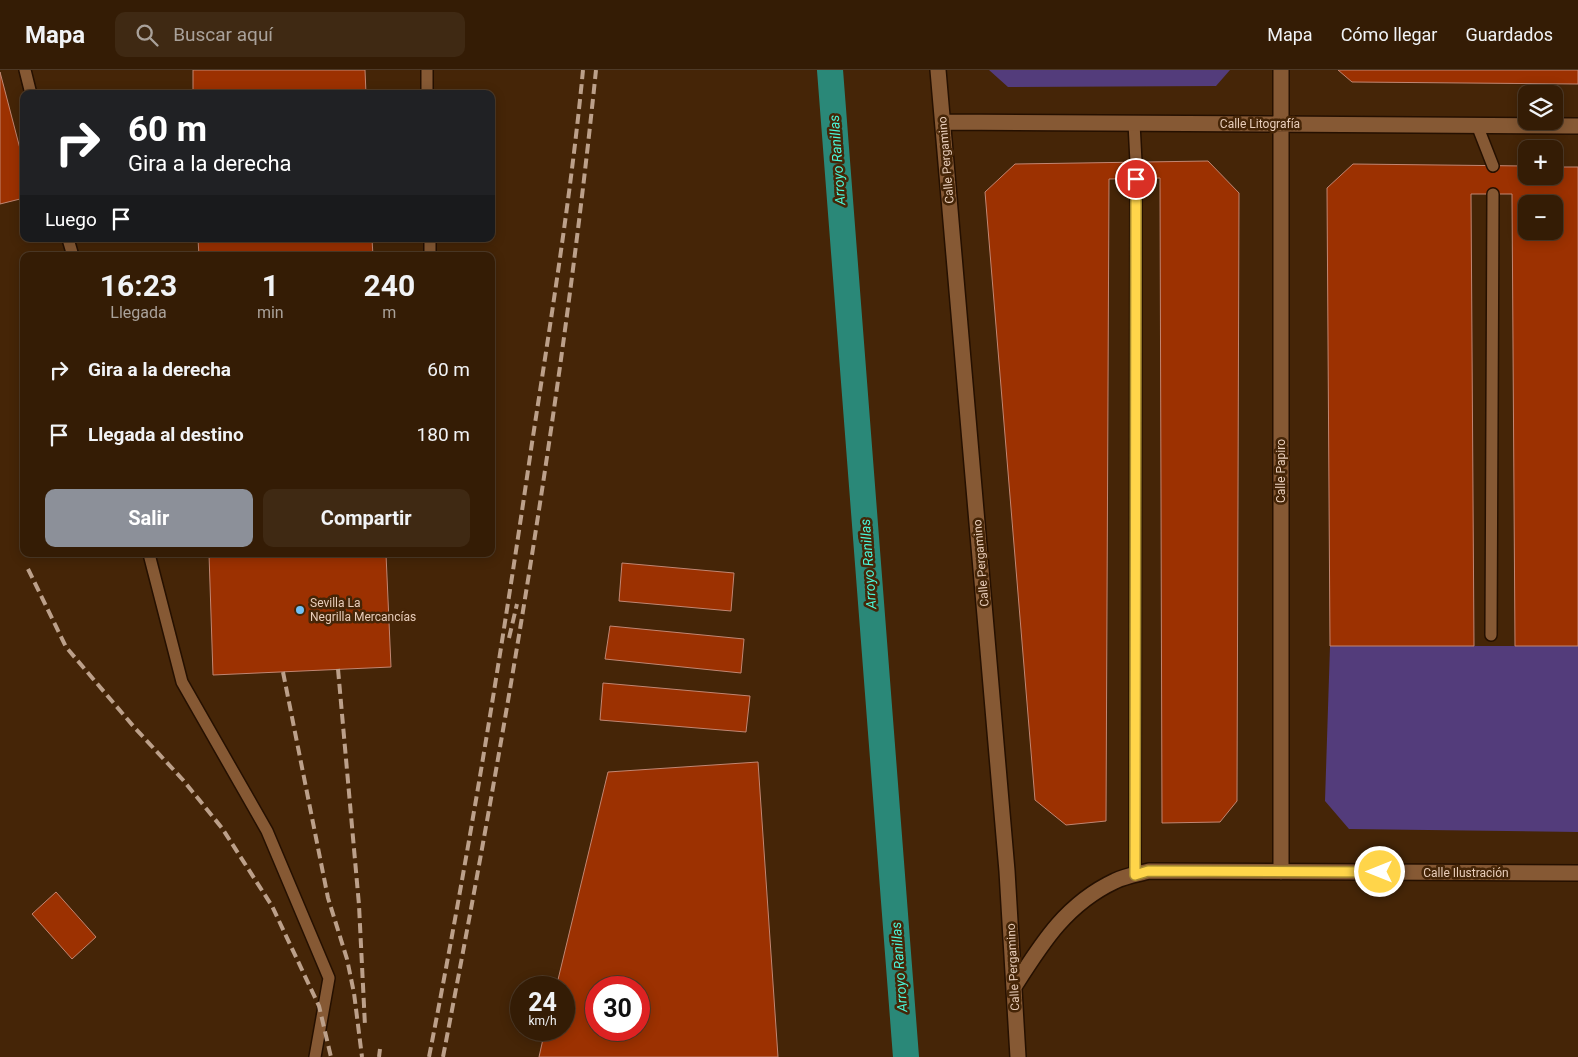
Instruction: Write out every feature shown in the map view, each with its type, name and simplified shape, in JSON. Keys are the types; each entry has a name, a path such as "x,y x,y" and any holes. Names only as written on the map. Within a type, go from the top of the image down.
{"street":[{"name":"Calle Pergamino","path":"938,70 1007,871 1018,1057"},
{"name":"Calle Papiro","path":"1281,70 1281,872"},
{"name":"Calle Litografía","path":"943,122 1578,126"},
{"name":"Calle Ilustración","path":"1014,988 1048,934 1090,895 1117,880 1148,871 1578,873"}],"lane":[{"path":"25,70 30,90"},
{"path":"427,70 427,90"},
{"path":"1134,123 1136,162"},
{"path":"1477,125 1492,166"},
{"path":"1135,875 1136,179"},
{"path":"1491,635 1493,194"},
{"path":"150,557 182,682 267,831 329,978 315,1057"}],"shaded area":[{"path":"989,70 1230,70 1216,86 1008,87"},
{"path":"1330,646 1578,646 1578,832 1349,829 1325,801"}],"building":[{"path":"193,70 365,70 366,90 193,90"},
{"path":"1338,70 1578,70 1578,84 1352,82"},
{"path":"0,72 20,149 20,199 0,204"},
{"path":"1208,161 1239,193 1237,801 1220,822 1162,823 1160,178 1109,179 1106,821 1066,825 1035,800 985,192 1015,164"},
{"path":"1353,164 1518,166 1518,185 1563,185 1563,167 1578,167 1578,646 1515,646 1512,194 1471,194 1474,646 1330,646 1327,188"},
{"path":"198,242 372,242 373,252 199,252"},
{"name":"Sevilla La Negrilla Mercancías","path":"209,557 386,557 391,667 213,675"},
{"path":"622,563 734,573 731,611 619,601"},
{"path":"610,626 744,639 741,673 605,659"},
{"path":"603,683 750,696 746,732 600,720"},
{"path":"758,762 778,1057 539,1057 543,1041 575,1041 575,976 559,976 608,772"},
{"path":"56,892 96,937 72,959 32,914"}],"waterway":[{"name":"Arroyo Ranillas","path":"830,70 906,1057"}],"railway":[{"path":"429,1057 471,827 509,597 560,257 573,164 583,70"},
{"path":"443,1057 489,811 530,565 567,318 596,70"},
{"path":"28,569 66,647 134,727 183,780 222,828 272,906 319,1006 331,1057"},
{"path":"509,638 517,604"},
{"path":"338,669 359,905 365,1026"},
{"path":"283,672 328,898 347,959 354,993 362,1057"},
{"path":"379,1057 380,1049"}],"place":[{"name":"Sevilla La Negrilla Mercancías","path":"300,610"}],"route":[{"path":"1136,179 1135,875 1148,871 1380,872"}]}
